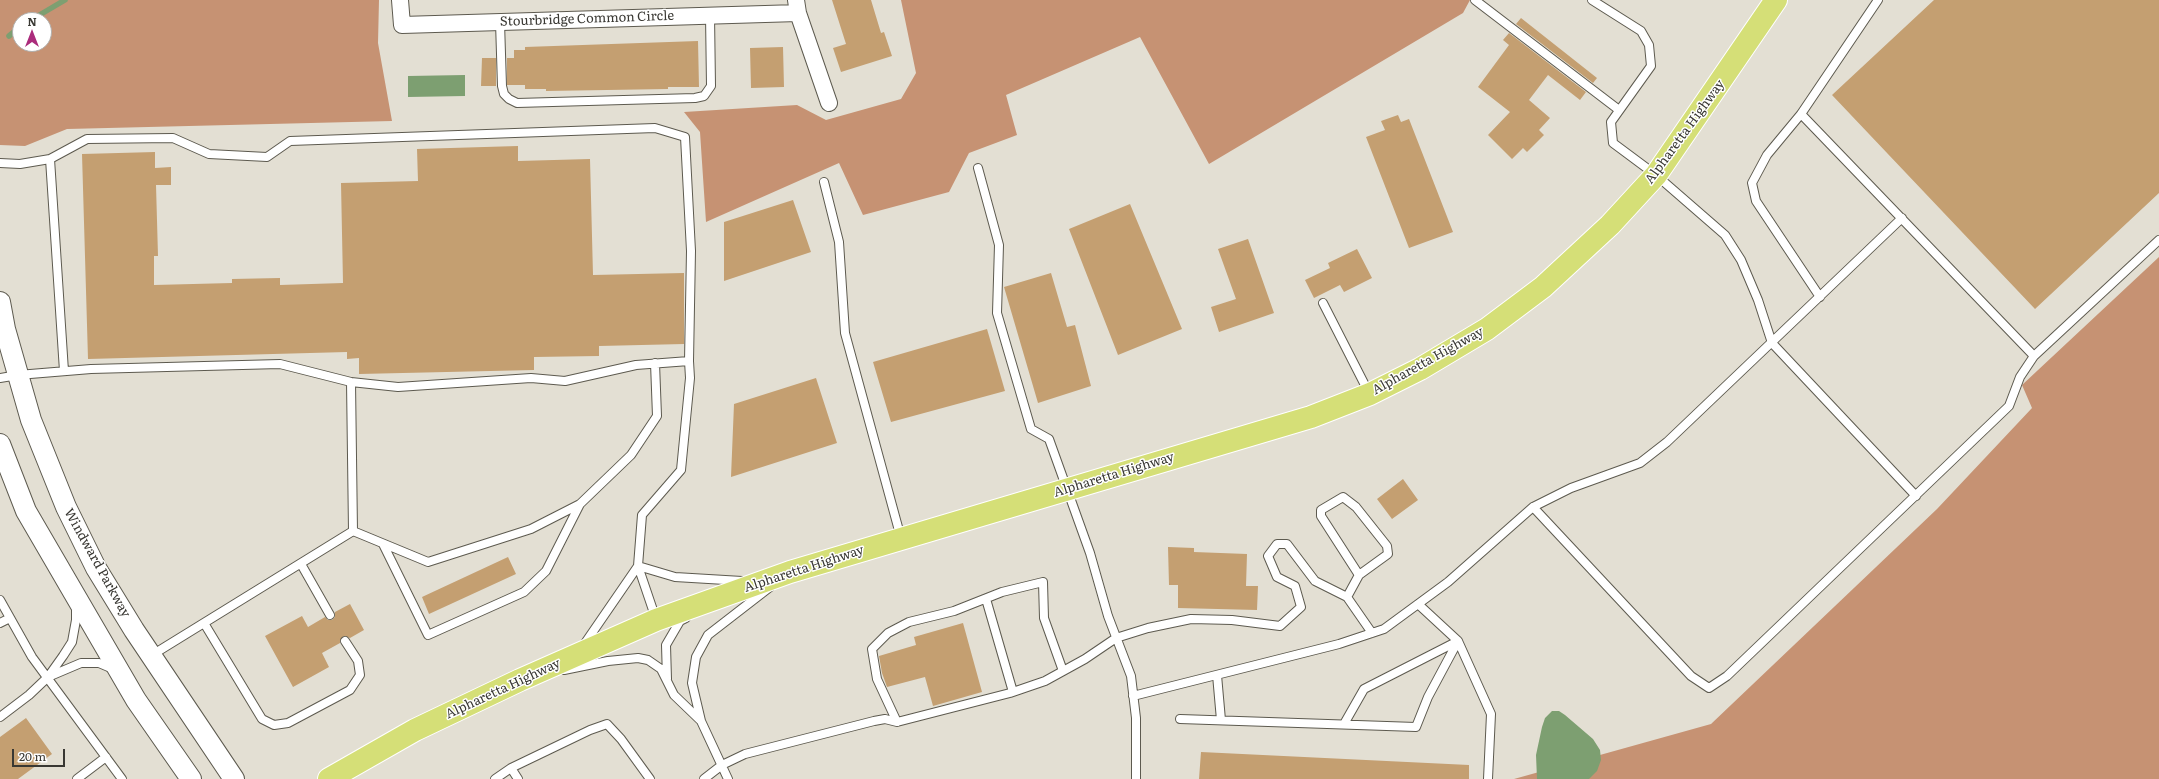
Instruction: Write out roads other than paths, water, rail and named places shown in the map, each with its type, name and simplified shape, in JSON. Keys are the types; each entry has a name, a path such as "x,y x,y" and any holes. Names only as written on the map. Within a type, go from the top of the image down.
{"main road":[{"name":"Alpharetta Highway","path":"329,779 415,730 520,680 656,620 790,572 1311,417 1370,394 1460,346 1543,287 1601,234 1656,175 1776,0"},
{"path":"350,779 367,757"}],"street":[{"name":"Stourbridge Common Circle","path":"400,0 402,25 710,15 797,7"},
{"path":"797,7 828,102"},
{"name":"Windward Parkway","path":"0,302 5,329 9,376 31,420 66,507 96,568 151,656 234,779"},
{"path":"0,444 26,511 136,700 191,779"}],"lane":[{"path":"1475,0 1619,110"},
{"path":"1592,0 1640,31 1649,45 1651,66 1611,122 1613,143 1656,175 1725,235 1741,260 1758,300 1772,343 1790,364 1916,496"},
{"path":"1820,297 1756,201 1752,183 1767,155 1801,114 1878,0"},
{"path":"500,22 502,86 504,94 509,99 517,102 688,99 704,96 711,86 710,15"},
{"path":"1801,114 2034,356"},
{"path":"0,163 20,164 50,160 87,139 173,138 209,154 267,157 290,141 655,128 685,137 691,251 690,378 682,470 642,515 638,566 656,620"},
{"path":"50,160 64,371"},
{"path":"978,168 999,245 997,313 1031,429 1049,439 1116,638 1131,676 1136,718 1136,779"},
{"path":"824,182 839,242 845,333 901,539"},
{"path":"1133,696 1339,644 1384,629 1448,582 1533,507 1571,488 1640,463 1674,436 1902,218"},
{"path":"1533,507 1691,676 1709,688 1727,676 2009,406 2020,377 2034,356 2159,240"},
{"path":"1323,303 1370,394"},
{"path":"9,376 64,371 280,364 351,382 398,387 531,378 565,381 636,365 689,361"},
{"path":"353,531 428,562 531,529 580,504 631,455 657,416 655,363"},
{"path":"351,382 353,531"},
{"path":"1347,597 1359,575 1388,554 1387,546 1356,506 1343,497 1321,510 1323,522 1359,575"},
{"path":"383,544 428,635 524,592 546,571 580,504"},
{"path":"151,656 353,531"},
{"path":"704,779 722,765 745,754 874,721 885,719 897,722 1013,692 1045,681 1116,638 1148,628 1191,619 1232,620 1280,626 1301,607 1295,586 1277,577 1268,556 1277,544 1287,544 1315,581 1347,597 1372,633"},
{"path":"301,564 330,615"},
{"path":"638,566 675,577 726,581 762,581"},
{"path":"576,655 608,612 638,566"},
{"path":"728,779 701,721 692,683 696,657 708,635 790,572"},
{"path":"897,722 877,679 872,649 888,633 909,622 954,611 1002,592 1043,582 1044,618 1063,671"},
{"path":"667,681 666,645 680,621 738,591"},
{"path":"0,717 29,695 48,677 72,642 76,620 75,596"},
{"path":"986,599 1013,692"},
{"path":"0,600 32,657 122,779"},
{"path":"1418,604 1458,641 1491,714 1488,779"},
{"path":"0,623 10,618"},
{"path":"204,623 262,719 274,725 288,723 350,690 360,675 358,661 345,641"},
{"path":"1180,719 1416,727 1428,697 1458,641"},
{"path":"1344,724 1364,689 1458,641"},
{"path":"520,680 608,661 638,658 648,660 661,669 674,695 701,721"},
{"path":"48,677 81,663 99,662 120,672"},
{"path":"1217,675 1220,720"},
{"path":"495,779 511,768 590,730 607,724 621,739 650,779"},
{"path":"80,778 106,757"},
{"path":"511,768 518,779"}],"waterway":[{"path":"45,12 65,0"}]}
